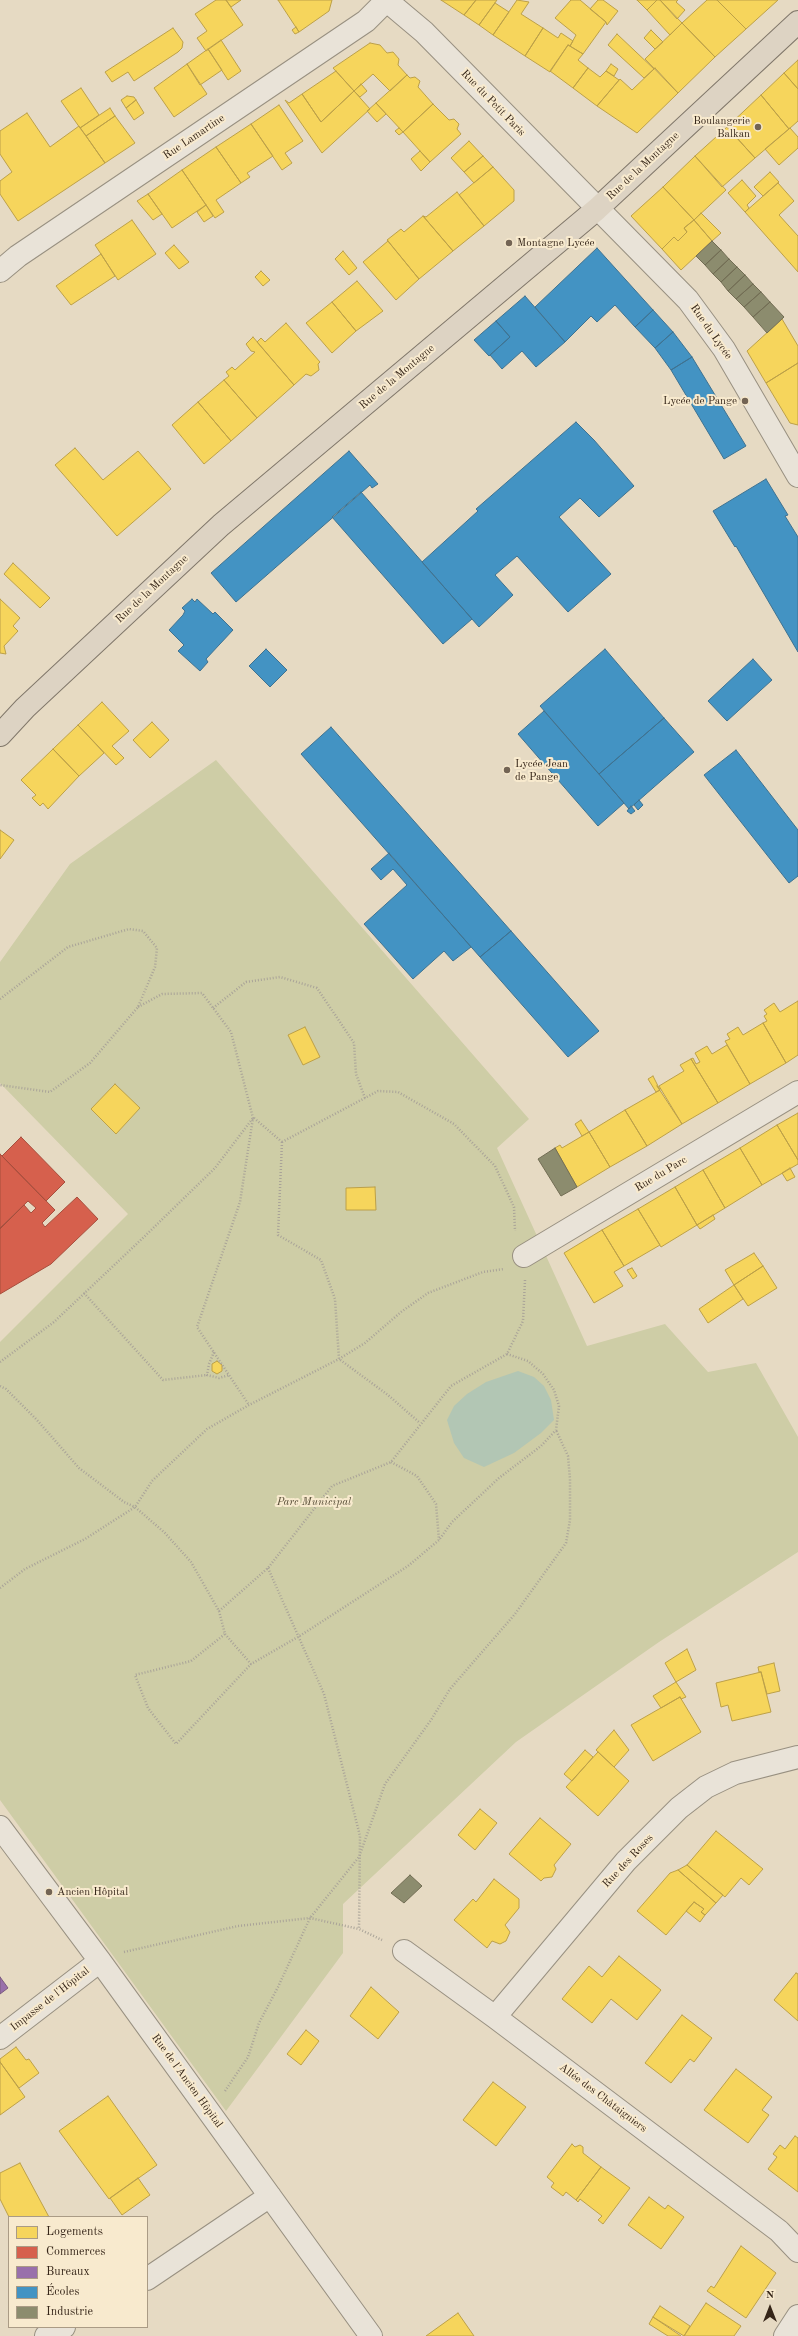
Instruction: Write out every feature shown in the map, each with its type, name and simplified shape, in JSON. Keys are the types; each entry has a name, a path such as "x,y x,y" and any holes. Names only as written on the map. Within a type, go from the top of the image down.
{"main road":[{"name":"Rue de la Montagne","path":"0,735 25,708 221,525 597,209 798,22"}],"street":[{"name":"Rue du Petit Paris","path":"386,0 424,32 597,209"},
{"name":"Rue Lamartine","path":"0,271 25,252 366,20 386,0"},
{"name":"Rue du Lycée","path":"597,209 688,300 724,349 795,466"},
{"name":"Rue du Parc","path":"524,1256 798,1092"},
{"name":"Rue des Roses","path":"495,2017 626,1861 679,1808 706,1788 735,1773 798,1757"},
{"name":"Rue de l'Ancien Hôpital","path":"0,1827 100,1961 371,2336"},
{"name":"Allée des Châtaigniers","path":"404,1951 495,2017 779,2231 798,2251"},
{"name":"Impasse de l'Hôpital","path":"0,2038 100,1961"},
{"path":"148,2278 270,2196"},
{"path":"785,2336 798,2316"},
{"path":"46,2336 62,2328"}],"path":[{"path":"0,999 68,947 129,929 143,931 157,948 155,967 138,1007 90,1063 50,1092 0,1085"},
{"path":"213,1008 246,982 280,977 317,988 354,1043 356,1074 365,1098"},
{"path":"138,1007 162,994 202,993 231,1032 253,1118 240,1202 197,1327 249,1405"},
{"path":"282,1142 378,1091 398,1092 454,1124 495,1166 514,1207"},
{"path":"253,1118 282,1142"},
{"path":"0,1362 54,1322 215,1168 253,1118"},
{"path":"282,1142 278,1235 321,1260 335,1298 340,1359 388,1395 420,1423"},
{"path":"218,1611 268,1568 332,1486 391,1462 420,1423 451,1386 506,1354 523,1321 525,1288 524,1256"},
{"path":"0,1588 25,1569 85,1539 136,1507 152,1481 176,1456 207,1429 249,1405 340,1359 365,1343 401,1312 428,1292 483,1272 503,1269"},
{"path":"84,1294 163,1380 207,1375 218,1378 230,1375"},
{"path":"207,1375 208,1364 214,1352"},
{"path":"206,2107 228,2089 248,2057 259,2022 278,1987 310,1918 359,1857 385,1784 431,1720 450,1689 515,1614 566,1543 570,1520 570,1479 568,1456 556,1430 559,1406 554,1390 543,1374 528,1361 506,1354"},
{"path":"0,1386 6,1389 37,1420 79,1468 124,1502 136,1507 165,1533 191,1562 218,1611 225,1634 251,1664"},
{"path":"225,1634 191,1660 136,1675 148,1708 176,1744 251,1664 298,1637 382,1584 439,1540 452,1522 499,1478 530,1456 556,1430"},
{"path":"391,1462 417,1476 436,1504 439,1540"},
{"path":"268,1568 324,1694 360,1836 359,1929"},
{"path":"100,1961 136,1948 238,1926 310,1918 359,1929 404,1951"}],"green space":[{"name":"Parc Municipal","path":"216,760 529,1119 497,1148 587,1346 665,1324 708,1372 756,1363 798,1437 798,1552 659,1642 516,1742 343,1904 343,1953 226,2111 0,1800 0,1342 128,1214 0,1083 0,962 70,864"}],"shaded area":[{"path":"518,1371 534,1377 544,1386 551,1400 554,1420 541,1433 514,1453 484,1467 464,1458 454,1443 447,1420 454,1406 467,1394 486,1382"}],"building: Logements":[{"path":"216,0 226,0 243,25 206,51 197,38 207,31 195,14"},
{"path":"226,0 241,0 231,7"},
{"path":"278,0 332,0 329,11 299,32"},
{"path":"441,0 476,0 464,15"},
{"path":"476,0 497,0 479,25 464,15"},
{"path":"517,0 529,2 521,14 543,28 525,56 493,35"},
{"path":"571,0 580,0 606,22 583,54 570,46 576,35 555,18"},
{"path":"598,0 603,0 618,11 607,25 606,22 590,9"},
{"path":"637,0 657,0 647,10"},
{"path":"657,0 660,0 682,23 670,35 647,10"},
{"path":"660,0 678,0 676,2 685,10 677,19"},
{"path":"707,0 717,0 746,29 715,57 682,23"},
{"path":"717,0 778,0 746,29"},
{"path":"495,3 509,12 493,35 479,25"},
{"path":"682,23 715,57 678,93 645,59"},
{"path":"296,27 299,32 295,34 292,30"},
{"path":"173,28 183,42 182,48 178,52 134,81 128,72 112,82 105,72"},
{"path":"543,28 558,38 561,33 573,41 570,46 568,45 550,72 525,56"},
{"path":"651,30 663,42 655,49 644,38"},
{"path":"617,34 654,69 644,78 608,45"},
{"path":"221,40 241,71 228,80 208,49"},
{"path":"370,43 380,45 387,53 393,52 399,59 398,65 407,75 390,91 373,74 354,91 333,68"},
{"path":"568,45 583,54 578,60 588,68 573,88 550,71"},
{"path":"208,49 222,70 200,85 187,64"},
{"path":"798,60 798,89 784,73"},
{"path":"187,64 207,94 174,117 154,88"},
{"path":"611,64 618,69 614,76 606,71"},
{"path":"588,68 600,77 606,71 619,80 597,106 573,88"},
{"path":"655,68 678,93 637,133 597,106 620,79 632,90"},
{"path":"336,71 354,91 321,122 302,94"},
{"path":"784,73 798,89 798,121 789,129 761,95"},
{"path":"407,75 410,78 415,77 420,81 418,87 433,104 403,132 376,103"},
{"path":"361,84 367,91 360,97 354,91"},
{"path":"81,88 99,115 80,128 61,101"},
{"path":"354,91 370,109 322,153 285,100 289,103 302,94 321,122"},
{"path":"761,95 789,129 755,158 727,127"},
{"path":"127,96 134,97 136,100 126,108 121,100"},
{"path":"136,100 144,113 134,120 126,108"},
{"path":"376,103 386,114 377,122 367,111"},
{"path":"433,104 449,120 454,119 459,124 457,129 461,134 430,162 403,132"},
{"path":"279,105 303,141 285,153 292,163 282,170 251,124"},
{"path":"110,108 115,116 86,136 80,128"},
{"path":"27,113 50,147 79,126 105,163 18,221 0,194 0,181 12,172 0,154 0,131"},
{"path":"115,116 135,143 105,163 86,136"},
{"path":"251,124 273,156 247,173 250,177 241,183 216,147"},
{"path":"727,127 755,158 722,187 695,156"},
{"path":"399,128 403,132 399,135 395,131"},
{"path":"790,128 798,137 798,148 779,165 765,149"},
{"path":"469,141 483,156 464,172 451,158"},
{"path":"216,147 241,183 216,200 224,212 215,218 182,170"},
{"path":"420,151 430,162 421,171 411,159"},
{"path":"483,156 493,167 474,183 464,172"},
{"path":"695,156 726,190 694,220 663,187"},
{"path":"493,167 514,190 514,201 484,226 459,195"},
{"path":"182,170 206,205 172,228 148,194"},
{"path":"770,172 779,182 763,196 754,187"},
{"path":"742,180 756,196 747,205 749,208 745,212 728,193"},
{"path":"778,183 794,201 779,215 798,236 798,272 745,212"},
{"path":"663,187 694,220 684,228 687,232 678,241 674,237 662,249 631,216"},
{"path":"457,192 484,226 453,251 423,216 426,217"},
{"path":"148,194 162,214 153,220 137,201"},
{"path":"206,205 213,216 204,222 197,212"},
{"path":"701,213 721,233 712,241 694,220"},
{"path":"423,216 453,251 419,279 387,240 401,229 404,232"},
{"path":"132,220 156,254 118,280 95,245"},
{"path":"694,220 712,241 681,270 662,249 674,237 678,241 687,232 684,228"},
{"path":"388,241 419,279 396,300 363,262"},
{"path":"174,245 189,262 179,269 165,253"},
{"path":"343,251 357,268 349,275 335,259"},
{"path":"101,254 115,276 71,305 56,286"},
{"path":"261,271 270,280 263,286 255,277"},
{"path":"357,281 383,311 356,331 332,302"},
{"path":"332,302 356,331 332,353 306,323"},
{"path":"782,319 798,346 798,363 766,383 747,351"},
{"path":"286,323 320,362 318,364 319,370 311,376 306,374 294,385 257,342 261,338 265,342"},
{"path":"253,337 294,385 257,418 224,380 229,376 226,372 232,367 235,370 255,352 251,351 246,344"},
{"path":"798,363 798,425 790,423 766,383"},
{"path":"224,380 257,418 231,441 198,402"},
{"path":"198,402 231,441 204,464 172,425"},
{"path":"75,448 103,480 138,451 171,489 117,536 55,465"},
{"path":"13,563 50,598 40,608 4,574"},
{"path":"0,599 20,618 13,626 18,631 4,646 6,654 0,653"},
{"path":"102,702 129,731 112,746 124,758 116,765 78,725"},
{"path":"152,722 169,740 150,758 133,740"},
{"path":"78,725 104,753 79,776 53,749"},
{"path":"53,749 79,776 48,809 43,803 40,806 32,798 36,795 21,780"},
{"path":"0,830 14,840 0,859"},
{"path":"798,1001 798,1055 786,1063 763,1023 767,1021 764,1016 767,1014 764,1010 774,1003 780,1012"},
{"path":"763,1023 786,1063 750,1084 725,1041 730,1039 727,1034 738,1027 743,1035"},
{"path":"305,1027 320,1057 303,1065 288,1035"},
{"path":"727,1045 750,1084 718,1103 691,1059 693,1058 696,1064 700,1062 695,1053 707,1046 712,1054"},
{"path":"691,1059 718,1103 682,1124 659,1086 684,1071 680,1065"},
{"path":"653,1076 660,1090 656,1092 648,1079"},
{"path":"115,1084 140,1108 116,1134 91,1109"},
{"path":"660,1090 682,1124 647,1146 625,1110"},
{"path":"625,1110 647,1146 610,1167 589,1132"},
{"path":"798,1113 798,1160 777,1125"},
{"path":"581,1120 589,1132 582,1136 575,1124"},
{"path":"777,1125 798,1160 798,1164 762,1185 740,1148"},
{"path":"589,1132 610,1167 577,1187 555,1148 560,1145 562,1148"},
{"path":"740,1148 762,1185 725,1208 703,1170"},
{"path":"790,1168 795,1177 787,1181 782,1173"},
{"path":"703,1170 725,1208 697,1225 675,1187"},
{"path":"375,1187 376,1210 346,1210 346,1188"},
{"path":"675,1187 697,1225 661,1247 638,1209"},
{"path":"638,1209 660,1245 624,1266 602,1230"},
{"path":"713,1215 715,1219 700,1229 697,1225"},
{"path":"602,1230 624,1266 614,1272 623,1286 594,1303 564,1253"},
{"path":"754,1253 763,1266 734,1285 725,1270"},
{"path":"763,1266 777,1288 748,1306 734,1285"},
{"path":"632,1268 637,1276 633,1279 627,1270"},
{"path":"734,1285 743,1299 708,1323 699,1309"},
{"path":"217,1361 222,1365 222,1371 217,1374 212,1371 212,1364"},
{"path":"687,1649 696,1670 676,1682 665,1663"},
{"path":"774,1663 780,1691 767,1694 761,1672 759,1672 758,1667"},
{"path":"761,1672 771,1712 732,1721 728,1705 721,1707 716,1683"},
{"path":"676,1682 686,1697 681,1699 680,1697 661,1708 653,1696"},
{"path":"680,1697 701,1732 653,1761 631,1725"},
{"path":"614,1730 629,1750 614,1767 596,1750"},
{"path":"585,1750 593,1757 572,1781 564,1774"},
{"path":"598,1752 629,1781 598,1816 566,1787"},
{"path":"480,1809 497,1823 475,1850 458,1835"},
{"path":"540,1818 571,1844 554,1865 556,1869 552,1877 544,1878 541,1881 509,1854"},
{"path":"716,1831 763,1869 749,1885 741,1878 725,1897 687,1865"},
{"path":"687,1865 723,1895 716,1903 678,1870"},
{"path":"678,1870 716,1903 705,1915 701,1912 704,1909 694,1902 666,1935 637,1911 670,1873"},
{"path":"494,1879 519,1899 519,1908 505,1925 510,1932 506,1941 500,1944 492,1941 487,1948 454,1920 473,1899 476,1902"},
{"path":"694,1902 704,1909 701,1912 705,1915 700,1922 686,1911"},
{"path":"619,1956 661,1990 637,2020 611,1999 592,2023 562,1999 589,1966 602,1977"},
{"path":"796,1973 798,1974 798,2021 774,2000"},
{"path":"371,1987 399,2012 378,2039 350,2016"},
{"path":"682,2015 712,2038 694,2062 690,2059 671,2083 645,2063"},
{"path":"306,2030 319,2041 301,2065 287,2054"},
{"path":"16,2047 26,2060 29,2059 39,2073 19,2088 0,2062 0,2059"},
{"path":"0,2062 25,2097 0,2115"},
{"path":"736,2069 772,2097 762,2110 769,2115 748,2143 704,2110"},
{"path":"493,2082 526,2107 496,2146 463,2120"},
{"path":"108,2096 157,2165 109,2199 59,2131"},
{"path":"795,2136 798,2138 798,2192 768,2169 777,2157 773,2154 780,2145 785,2149"},
{"path":"572,2144 575,2147 580,2145 583,2147 583,2153 601,2167 576,2200 566,2192 563,2196 551,2187 554,2183 547,2177"},
{"path":"20,2163 48,2216 8,2216 0,2199 0,2173"},
{"path":"601,2167 630,2188 603,2224 598,2220 602,2216 580,2199 578,2202 576,2200"},
{"path":"138,2178 150,2195 122,2215 110,2198"},
{"path":"649,2197 665,2209 668,2205 684,2217 661,2249 628,2225"},
{"path":"741,2246 776,2273 746,2318 707,2291 711,2286 714,2288"},
{"path":"706,2303 741,2326 734,2336 684,2336"},
{"path":"660,2306 690,2326 684,2336 653,2317"},
{"path":"458,2313 474,2336 426,2336"},
{"path":"653,2317 681,2336 668,2336 649,2324"}],"building: Commerces":[{"path":"21,1137 65,1182 46,1201 2,1156"},
{"path":"0,1154 55,1210 42,1223 45,1227 77,1197 98,1219 51,1264 0,1294 0,1229 24,1205 31,1213 36,1208 28,1201 0,1228"}],"building: Bureaux":[{"path":"0,1977 8,1988 0,1994"}],"building: Écoles":[{"path":"597,248 653,310 635,327 615,305 597,322 591,316 565,342 535,307"},
{"path":"525,296 565,342 536,367 522,351 502,369 490,355 510,337 496,321"},
{"path":"653,310 673,332 655,348 635,327"},
{"path":"496,321 510,337 489,356 474,340"},
{"path":"673,332 692,357 671,370 655,348"},
{"path":"692,357 746,446 724,459 671,370"},
{"path":"576,422 594,440 634,486 599,517 580,498 559,517 611,574 568,612 517,556 495,575 513,595 479,627 422,562 478,511 476,509"},
{"path":"349,451 378,484 372,488 370,485 236,602 211,573"},
{"path":"766,479 788,515 785,516 798,537 798,652 736,546 735,547 713,511"},
{"path":"361,492 472,619 443,644 332,517"},
{"path":"192,599 195,602 197,599 213,614 215,612 233,630 206,659 208,662 200,671 178,651 184,645 169,630 183,615 185,611 182,608"},
{"path":"266,649 287,670 270,687 249,666"},
{"path":"605,649 664,718 599,774 540,706"},
{"path":"753,659 772,680 727,721 708,701"},
{"path":"544,711 624,803 598,826 518,734"},
{"path":"664,718 694,752 629,809 599,774"},
{"path":"331,727 511,931 480,957 301,754"},
{"path":"736,750 798,830 798,876 789,883 704,775"},
{"path":"639,800 643,805 638,810 634,805"},
{"path":"631,806 635,811 631,814 627,811"},
{"path":"389,853 471,947 453,961 444,951 413,979 364,924 407,885 393,869 381,880 371,869"},
{"path":"511,931 599,1031 568,1057 480,957"}],"building: Industrie":[{"path":"712,241 721,250 705,265 696,256"},
{"path":"721,250 729,259 713,274 705,265"},
{"path":"729,259 737,267 721,282 713,274"},
{"path":"737,267 745,275 728,291 721,282"},
{"path":"745,275 753,284 736,299 728,291"},
{"path":"753,284 761,292 744,307 736,299"},
{"path":"761,292 770,302 753,317 744,307"},
{"path":"770,302 784,317 767,333 753,317"},
{"path":"555,1148 577,1187 561,1196 538,1159"},
{"path":"410,1875 422,1886 404,1903 391,1893"}],"place":[{"name":"Boulangerie Balkan","path":"758,127"},
{"name":"Montagne Lycée","path":"509,243"},
{"name":"Lycée de Pange","path":"745,401"},
{"name":"Lycée Jean de Pange","path":"507,770"},
{"name":"Ancien Hôpital","path":"49,1892"}]}
